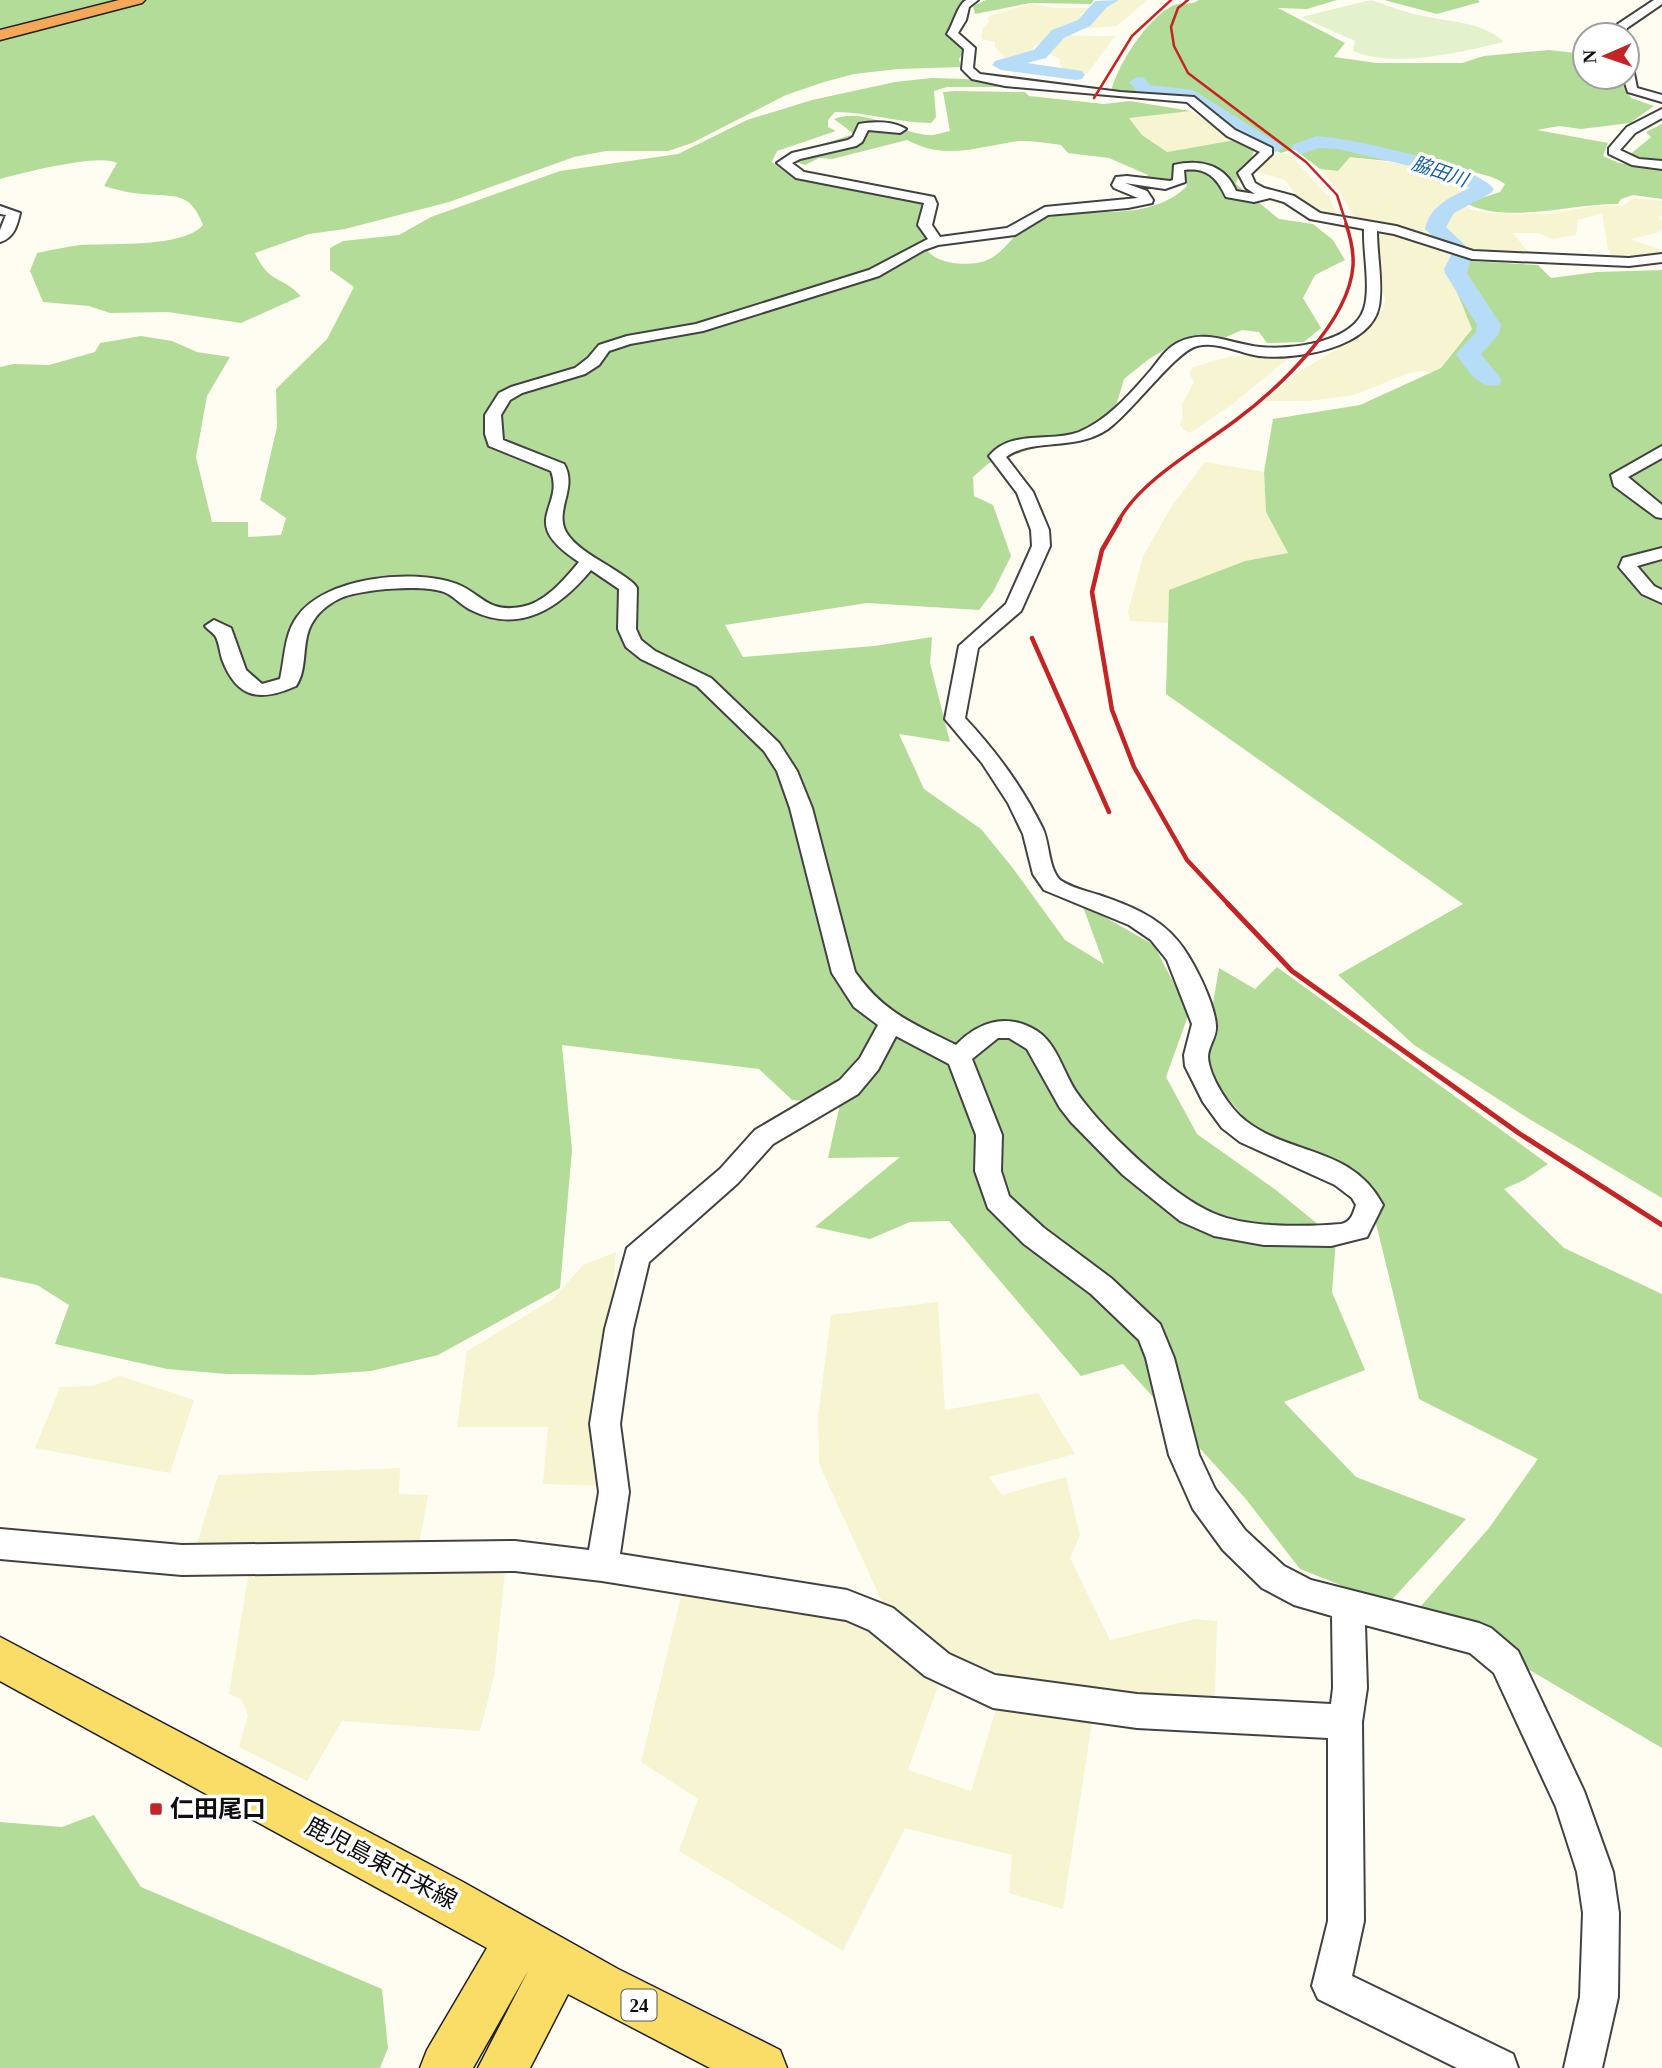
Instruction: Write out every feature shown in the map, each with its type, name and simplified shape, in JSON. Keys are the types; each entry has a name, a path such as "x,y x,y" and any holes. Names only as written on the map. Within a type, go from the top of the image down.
{"highway":[{"path":"0,35 137,0"}],"main road":[{"name":"鹿児島東市来線","path":"0,1658 539,1951 762,2068"},
{"path":"445,2068 539,1951"},
{"path":"503,2068 539,1951"}],"street":[{"path":"973,0 964,6 961,20 952,34 970,48 967,61 975,77 1005,83 1120,95 1190,99 1231,133 1268,151 1244,173 1250,185 1289,199 1315,216 1371,225 1423,238 1472,255 1629,262 1662,258"},
{"path":"1630,21 1661,0"},
{"path":"1635,91 1662,99"},
{"path":"1662,113 1631,130 1613,151 1636,162 1662,165"},
{"path":"900,129 873,125 863,127 858,139 852,143 796,156 783,163 800,175 929,200 931,204 925,225 936,241"},
{"path":"1270,194 1254,198 1231,194 1226,181 1213,170 1183,166 1178,168 1179,182 1174,185 1157,185 1129,178 1120,180 1118,185 1142,194 1147,200 1141,203 1045,211 1010,232 936,241 919,247 874,273 698,328 627,340 604,348 599,358 574,374 515,390 505,396 497,404 492,419 495,443 558,468 562,475 563,489 554,519 556,531 570,546 628,588 627,629 633,643 704,682 772,747 787,771 801,808 844,973 863,1001 891,1023 959,1058 989,1135 988,1171 997,1201 1034,1236 1101,1286 1150,1333 1160,1358 1184,1455 1204,1499 1234,1540 1273,1577 1305,1594 1479,1640 1506,1662 1572,1803 1595,1872 1601,1913 1599,1997 1583,2068"},
{"path":"0,210 13,213 10,228 0,238"},
{"path":"959,1058 975,1038 990,1031 1013,1030 1031,1040 1044,1051 1067,1098 1086,1121 1117,1153 1169,1197 1205,1222 1271,1234 1323,1236 1356,1230 1368,1215 1370,1202 1363,1190 1344,1176 1286,1153 1237,1128 1212,1096 1196,1059 1204,1026 1178,958 1166,941 1140,920 1051,885 1042,867 1035,836 989,756 955,719 969,646 1014,607 1041,546 1040,530 1025,492 997,456 1005,448 1022,443 1082,437 1135,397 1168,356 1195,341 1231,342 1267,352 1325,347 1336,343 1363,323 1371,309 1371,225"},
{"path":"1662,451 1619,475 1620,482 1662,513"},
{"path":"1662,553 1629,562 1628,568 1648,590 1662,597"},
{"path":"214,626 225,632 237,674 249,686 256,690 279,687 289,682 302,622 321,603 337,593 362,587 435,584 453,589 474,605 488,610 529,611 569,584 590,560"},
{"path":"602,1566 614,1492 605,1424 619,1329 637,1256 729,1175 764,1137 849,1087 869,1064 891,1023"},
{"path":"0,1544 182,1560 514,1556 602,1566 847,1605 881,1619 937,1665 993,1691 1138,1711 1345,1721"},
{"path":"1348,1605 1350,1688 1345,1721 1346,1921 1331,1986 1499,2068"}],"shaded area":[{"path":"1120,0 1147,0 1117,26 1081,29 1090,25 1094,12"},
{"path":"1032,4 1057,8 1095,8 1080,14 1083,21 1080,25 1058,32 1033,47 1035,54 1032,56 1008,61 995,47 995,42 981,39 983,28 992,15"},
{"path":"1063,35 1115,36 1087,74 1064,69 1060,65 1060,59 1050,54 1052,51 1048,48"},
{"path":"1191,111 1235,140 1167,152 1142,135 1129,118"},
{"path":"1272,153 1289,154 1329,197 1340,221 1304,206 1285,180 1251,170"},
{"path":"1350,157 1439,169 1474,187 1474,191 1441,204 1429,221 1427,228 1439,241 1356,221 1342,195 1320,169 1338,171"},
{"path":"1634,198 1662,201 1662,216 1658,217 1662,221 1662,229 1657,233 1630,239 1661,250 1651,258 1613,259 1608,249 1602,213 1578,220 1576,235 1552,239 1538,233 1513,233 1531,256 1464,251 1438,228 1438,223 1448,210 1461,203 1470,209 1487,213 1549,214 1595,206 1622,206"},
{"path":"1389,231 1454,253 1445,269 1446,275 1477,321 1441,374 1424,371 1409,373 1354,395 1308,401 1263,401 1302,370 1342,346 1384,309 1385,298 1377,286 1372,232"},
{"path":"1264,354 1289,358 1234,403 1190,433 1184,430 1180,425 1182,404 1194,382 1189,373 1193,367 1228,357"},
{"path":"1205,462 1264,472 1266,512 1288,553 1245,561 1169,590 1168,623 1130,621 1128,612 1143,556 1172,506"},
{"path":"616,1252 611,1317 606,1486 543,1484 548,1427 457,1427 467,1351 553,1299 583,1265"},
{"path":"938,1302 945,1410 1038,1393 1075,1454 989,1477 1002,1495 1066,1477 1080,1535 1070,1558 1110,1640 1195,1619 1217,1621 1215,1693 1203,1715 996,1692 889,1617 819,1464 818,1416 831,1315"},
{"path":"120,1376 194,1400 170,1473 35,1448 60,1387 93,1386"},
{"path":"400,1468 399,1494 428,1495 418,1551 194,1553 218,1475"},
{"path":"498,1560 505,1572 494,1676 480,1731 342,1721 307,1781 239,1747 248,1715 241,1699 229,1694 250,1565"},
{"path":"683,1588 846,1611 942,1675 908,1770 971,1791 999,1699 1093,1716 1063,1909 1009,1893 1012,1855 905,1828 843,1951 679,1851 698,1799 641,1762"}],"green space":[{"path":"0,0 968,0 957,11 951,27 951,37 960,43 964,51 959,59 961,67 898,69 854,74 786,95 692,143 668,151 606,151 574,157 449,202 345,229 309,234 255,253 270,275 301,296 241,323 168,312 110,313 89,306 43,302 30,271 37,253 80,245 163,241 180,238 203,225 193,206 180,198 133,193 104,186 117,163 95,160 0,179"},
{"path":"986,0 1094,0 1091,4 1030,3 975,14 973,6"},
{"path":"1199,0 1337,0 1307,9 1278,8 1345,43 1334,57 1377,63 1462,63 1484,56 1549,50 1571,52 1571,91 1627,91 1631,98 1654,106 1630,123 1581,129 1559,126 1537,130 1608,143 1603,156 1619,163 1662,168 1662,199 1633,195 1621,199 1618,204 1520,213 1482,209 1466,203 1500,192 1505,184 1476,172 1455,168 1350,157 1338,171 1320,169 1294,149 1281,153 1242,134 1192,99 1111,92 1126,56 1153,21 1172,6"},
{"path":"1371,0 1413,14 1475,26 1504,42 1428,57 1389,59 1353,51 1355,41 1301,17"},
{"path":"1384,0 1478,0 1480,2 1437,14"},
{"path":"932,78 966,79 1006,87 947,87 934,91 936,117 931,123 835,112 828,120 828,127 836,131 777,151 772,162 785,172 934,203 927,250 946,262 973,264 993,257 1033,222 1052,216 1152,206 1187,186 1184,177 1171,187 1141,182 1148,175 1109,158 1068,153 1061,145 1030,141 947,151 934,150 907,140 832,159 819,158 805,165 792,161 795,153 854,134 834,119 846,116 870,118 928,135 950,131 943,92 1025,92 1029,96 1104,104 1130,101 1191,111 1129,118 1142,135 1167,152 1235,140 1254,151 1241,167 1236,184 1279,219 1313,224 1333,240 1345,260 1315,275 1303,298 1321,328 1304,342 1267,343 1259,332 1242,330 1226,337 1178,342 1149,359 1124,379 1111,423 989,463 973,477 974,496 993,505 1011,556 993,592 979,610 867,603 725,625 743,657 874,646 932,637 930,663 950,742 899,734 924,789 981,829 1065,940 1104,964 1082,904 1154,945 1189,1013 1166,1077 1197,1134 1276,1190 1336,1239 1332,1292 1365,1370 1284,1402 1356,1477 1466,1519 1388,1604 1300,1569 1245,1498 1123,1364 1081,1376 949,1221 910,1222 870,1239 815,1227 900,1157 828,1158 840,1104 792,1100 759,1069 562,1045 572,1150 560,1288 438,1355 371,1371 312,1375 227,1374 167,1369 55,1344 69,1305 37,1285 0,1277 0,367 13,364 49,365 95,352 100,343 141,336 172,341 197,352 230,357 207,396 196,457 212,522 248,522 248,537 281,535 286,518 260,500 277,427 276,389 327,339 354,287 330,270 330,248 343,241 399,235 431,217 560,171 678,154 747,120 812,100 895,82"},
{"path":"1662,124 1662,163 1637,161 1627,157 1651,137 1646,132"},
{"path":"1469,261 1538,265 1551,278 1597,272 1662,270 1662,1198 1526,1117 1414,1045 1338,975 1463,904 1166,694 1169,590 1245,561 1288,553 1266,512 1264,472 1273,419 1360,405 1441,368 1472,329 1449,272"},
{"path":"1277,967 1548,1164 1504,1189 1564,1248 1662,1294 1662,1748 1421,1606 1489,1528 1538,1459 1419,1399 1369,1195 1261,1137 1202,1068 1219,968 1255,989"},
{"path":"94,1815 141,1887 382,1989 388,2048 380,2068 0,2068 0,1822 62,1827"}],"waterway":[{"name":"脇田川","path":"1076,75 1001,65 1040,54 1058,34 1084,23 1101,4 1111,0"},
{"name":"脇田川","path":"1138,82 1145,90 1187,94 1274,147"},
{"name":"脇田川","path":"1301,148 1317,142 1339,143 1440,167 1482,186 1484,189 1447,209 1437,221 1435,229 1458,249"},
{"name":"脇田川","path":"1461,256 1456,273 1489,325 1487,334 1468,354 1490,380"}],"railway":[{"path":"1094,98 1132,36 1171,0"},
{"path":"1188,0 1178,8 1171,27 1174,46 1188,73 1306,162 1337,195 1347,226"},
{"path":"1119,520 1141,491 1156,478 1236,420 1272,390 1326,331 1349,287 1353,266 1352,245 1346,224"},
{"path":"1120,519 1102,550 1092,592 1112,710 1134,767 1187,860 1230,906"},
{"path":"1032,638 1109,812"},
{"path":"1228,904 1292,971 1520,1134 1662,1225"}],"place":[{"name":"仁田尾口","path":"156,1809"}]}
